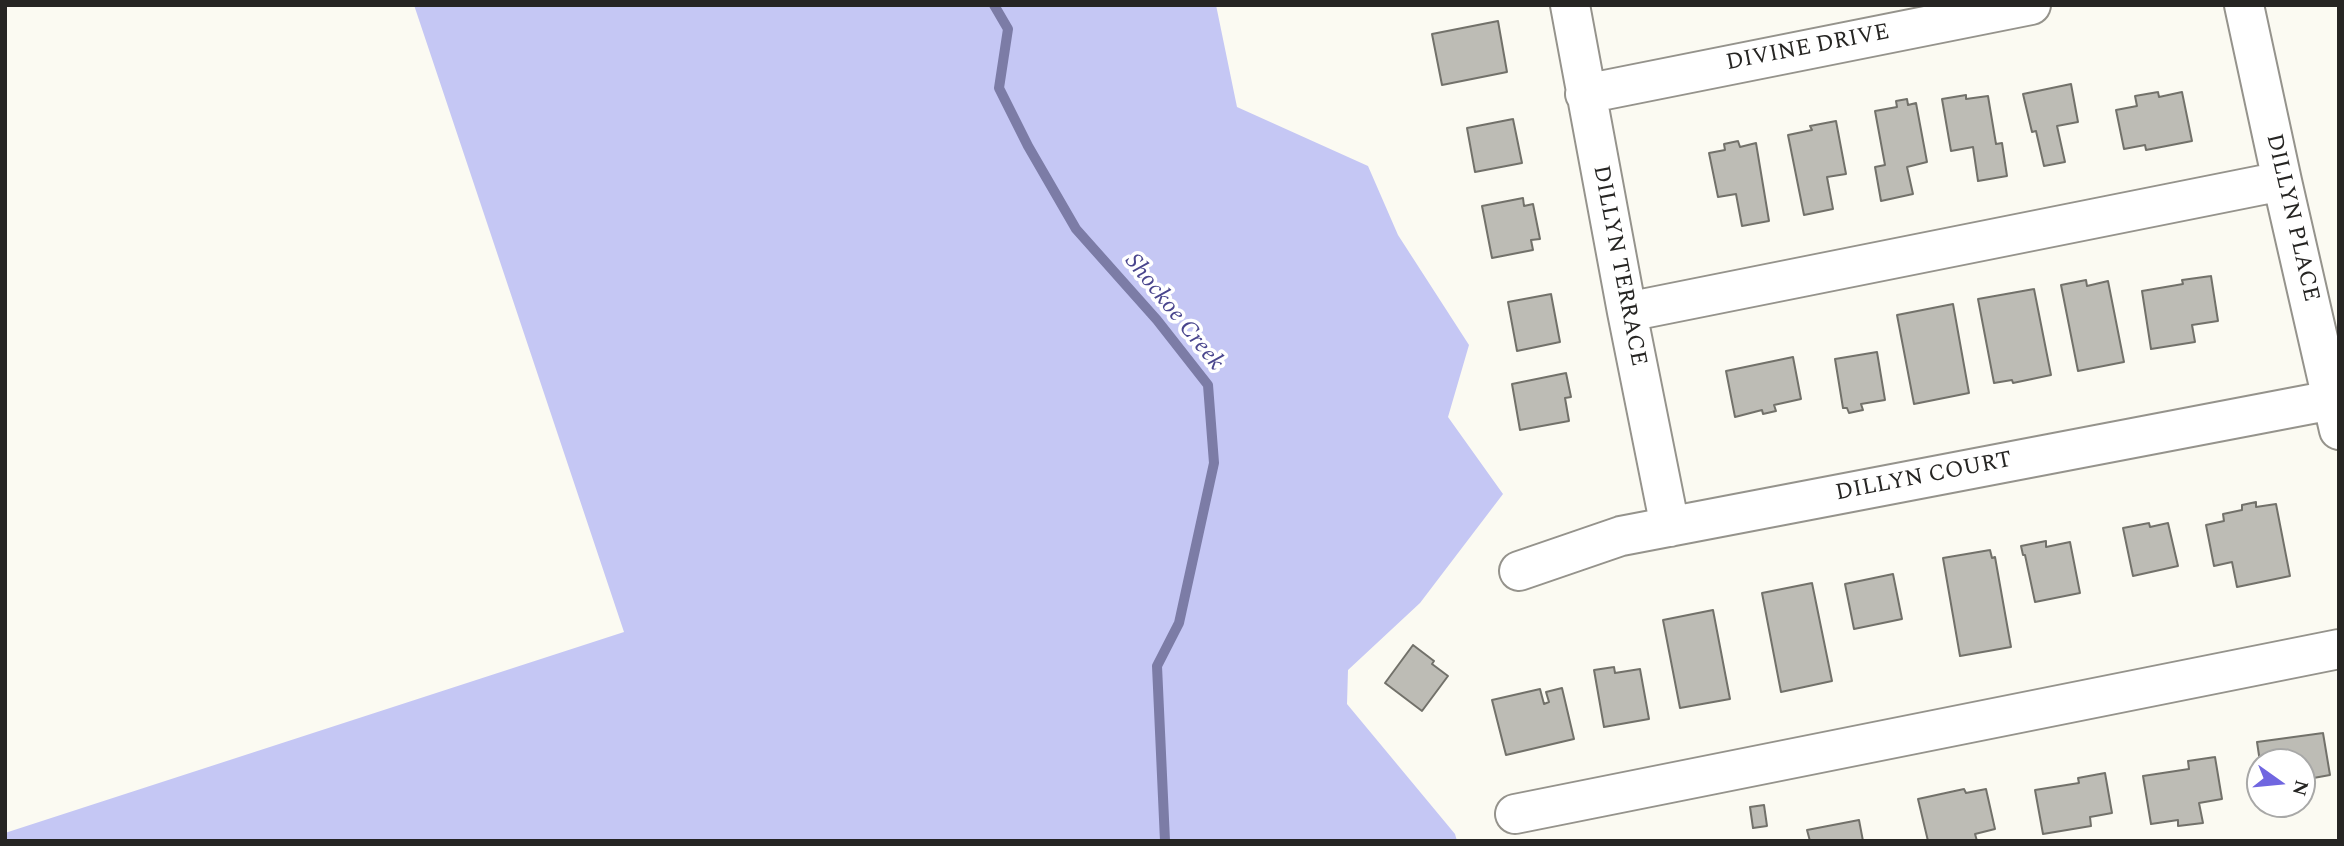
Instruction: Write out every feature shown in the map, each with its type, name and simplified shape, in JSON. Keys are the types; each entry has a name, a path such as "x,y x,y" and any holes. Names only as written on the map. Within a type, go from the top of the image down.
{"street":[{"name":"DILLYN TERRACE","path":"1570,5 1670,527"},
{"name":"DIVINE DRIVE","path":"1585,94 2031,5"},
{"name":"DILLYN PLACE","path":"2244,5 2335,415"},
{"path":"1627,312 2282,181"},
{"name":"DILLYN COURT","path":"1520,571 1620,536 2335,415"},
{"path":"1515,814 2339,649"}],"shaded area":[{"path":"414,5 1216,5 1237,107 1368,166 1398,235 1469,345 1448,417 1503,494 1420,603 1348,670 1347,704 1455,834 1457,841 5,841 5,833 624,632"}],"building":[{"path":"1498,21 1507,72 1442,85 1432,34"},
{"path":"2071,84 2078,122 2057,126 2065,162 2044,166 2036,131 2032,132 2023,94"},
{"path":"2158,92 2159,97 2182,92 2192,141 2146,150 2145,145 2124,149 2116,110 2137,106 2135,96"},
{"path":"1966,95 1966,99 1988,96 1996,144 2002,143 2007,176 1978,181 1973,147 1951,151 1942,99"},
{"path":"1907,99 1908,105 1916,103 1927,162 1907,167 1913,194 1881,201 1875,167 1885,165 1875,111 1897,107 1896,101"},
{"path":"1513,119 1522,163 1475,172 1467,128"},
{"path":"1836,121 1846,174 1827,177 1833,209 1804,215 1788,135 1812,130 1810,126"},
{"path":"1738,141 1740,147 1756,143 1769,221 1742,226 1736,194 1718,197 1709,153 1725,150 1724,144"},
{"path":"1523,198 1524,206 1533,204 1540,239 1531,240 1533,250 1492,258 1482,206"},
{"path":"2211,276 2218,321 2192,325 2195,342 2151,349 2142,291 2183,284 2182,280"},
{"path":"2086,280 2087,286 2108,281 2124,362 2078,371 2061,285"},
{"path":"2034,289 2051,375 2013,383 2012,380 1994,383 1978,299"},
{"path":"1551,294 1560,342 1517,351 1508,302"},
{"path":"1953,304 1969,393 1914,404 1897,315"},
{"path":"1877,352 1885,400 1861,404 1863,410 1849,413 1847,408 1843,408 1835,359"},
{"path":"1793,357 1801,399 1774,405 1776,411 1763,414 1762,410 1735,417 1726,371"},
{"path":"1566,373 1571,397 1565,398 1569,421 1520,430 1512,384"},
{"path":"2256,502 2256,507 2276,504 2290,576 2237,587 2232,562 2214,566 2206,525 2224,521 2223,514 2242,510 2242,505"},
{"path":"2149,523 2150,527 2168,523 2178,566 2133,576 2123,528"},
{"path":"2046,541 2046,547 2070,542 2080,593 2035,602 2021,546"},
{"path":"1990,550 1992,558 1995,557 2011,647 1960,656 1943,558"},
{"path":"1893,574 1902,619 1854,629 1845,584"},
{"path":"1812,583 1832,681 1781,692 1762,593"},
{"path":"1713,610 1730,699 1680,708 1663,620"},
{"path":"1413,645 1448,676 1422,711 1385,683"},
{"path":"1614,667 1615,673 1640,669 1649,719 1604,727 1594,670"},
{"path":"1562,688 1574,739 1506,755 1492,700 1540,689 1544,704 1549,702 1546,692"},
{"path":"2323,733 2330,775 2316,778 2316,748 2258,748 2257,742"},
{"path":"2215,757 2222,799 2199,803 2203,823 2178,826 2178,820 2151,824 2143,776 2189,769 2188,761"},
{"path":"2105,773 2112,813 2090,817 2091,826 2043,834 2035,790 2079,783 2078,778"},
{"path":"1964,789 1966,793 1986,789 1995,829 1975,834 1977,841 1928,841 1918,799"},
{"path":"1764,805 1767,826 1753,828 1750,807"},
{"path":"1859,820 1863,841 1810,841 1807,830"}],"waterway":[{"name":"Shockoe Creek","path":"994,5 1008,29 999,88 1028,146 1076,229 1157,320 1208,385 1214,463 1179,623 1157,666 1165,841"}]}
